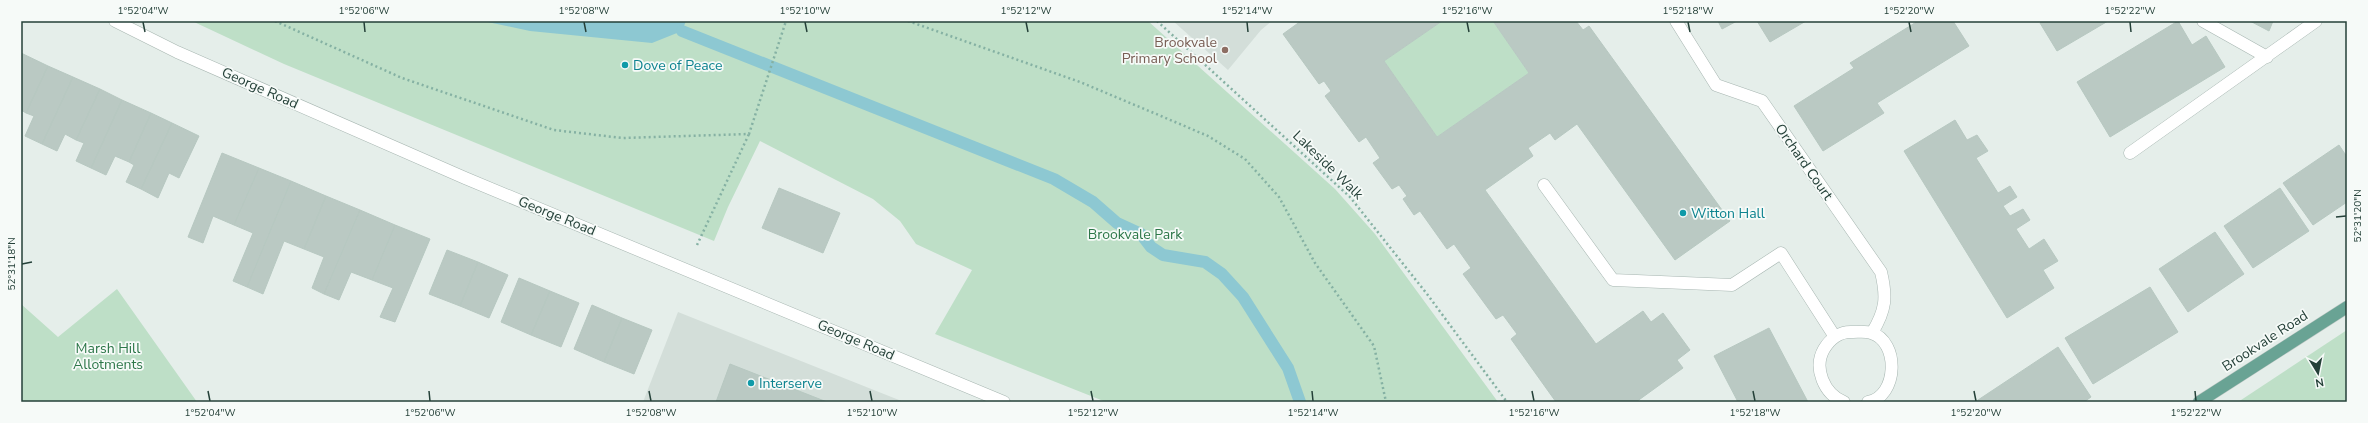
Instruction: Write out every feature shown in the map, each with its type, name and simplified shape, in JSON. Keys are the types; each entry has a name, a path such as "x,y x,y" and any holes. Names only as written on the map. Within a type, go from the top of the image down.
{"main road":[{"name":"Brookvale Road","path":"2200,402 2347,307"}],"street":[{"name":"George Road","path":"115,21 177,52 465,178 1004,402"},
{"name":"Orchard Court","path":"1676,21 1716,85 1762,101 1881,272 1886,292 1882,316 1872,333"},
{"path":"2203,21 2267,57"},
{"path":"2130,153 2316,21"},
{"path":"1544,185 1613,280 1732,285 1781,253 1836,337"},
{"path":"1844,402 1834,398 1818,373 1820,356 1829,341 1845,331 1872,333 1882,340 1893,359 1891,382 1882,394 1871,402"}],"path":[{"path":"275,21 402,78 554,130 622,138 750,134"},
{"path":"686,269 750,134 786,21"},
{"path":"908,21 1003,54 1139,107 1208,136 1245,159 1279,197 1315,263 1374,346 1386,402"},
{"name":"Lakeside Walk","path":"1157,21 1350,197 1427,294 1507,402"}],"shaded area":[{"name":"Brookvale Primary School","path":"1173,21 1272,21 1261,30 1228,70"},
{"path":"678,312 904,402 643,402"}],"green space":[{"name":"Brookvale Park","path":"192,21 1148,21 1335,189 1375,234 1498,402 1106,402 935,334 972,270 916,244 900,221 873,199 760,141 728,207 714,241 284,64"},
{"path":"1442,21 1493,21 1529,73 1437,137 1384,61"},
{"name":"Marsh Hill Allotments","path":"117,289 197,402 21,402 21,304 58,337"},
{"path":"2347,330 2347,402 2238,402"}],"water":[{"path":"483,21 686,21 682,31 652,43 530,31"}],"building":[{"name":"Witton Hall","path":"1301,21 1442,21 1384,61 1437,137 1529,73 1493,21 1576,21 1583,30 1589,26 1730,221 1675,260 1577,124 1555,140 1550,133 1528,148 1533,156 1485,190 1596,344 1643,311 1651,322 1663,313 1690,350 1677,360 1683,368 1636,402 1556,402 1511,339 1517,334 1503,315 1496,319 1463,274 1471,268 1454,244 1447,249 1420,211 1414,215 1403,199 1407,196 1399,185 1392,189 1373,163 1380,158 1366,137 1359,142 1325,96 1331,91 1324,81 1319,84 1283,34"},
{"path":"1718,21 1737,21 1722,29"},
{"path":"1757,21 1806,21 1770,42"},
{"path":"1918,21 1953,21 1969,46 1877,103 1884,113 1823,151 1794,106 1854,68 1850,63"},
{"path":"2044,21 2108,21 2057,51 2040,23"},
{"path":"2178,21 2192,45 2206,36 2225,67 2110,137 2077,82"},
{"path":"2250,21 2273,21 2269,31"},
{"path":"21,53 48,66 26,113 21,110"},
{"path":"48,66 73,77 42,144 25,136 34,116 26,113"},
{"path":"73,77 100,89 76,140 65,134 57,151 42,144"},
{"path":"100,89 122,100 91,168 76,161 84,143 76,140"},
{"path":"122,100 151,113 129,162 115,156 106,175 91,168"},
{"path":"151,113 172,123 141,189 126,182 134,165 129,162"},
{"path":"1955,120 1967,140 1977,135 1988,151 1976,158 1998,193 2010,186 2017,197 2003,206 2010,216 2023,209 2030,220 2016,229 2029,249 2044,239 2058,261 2043,270 2054,288 2007,318 1904,151"},
{"path":"172,123 199,136 179,178 169,173 158,198 141,189"},
{"path":"2339,145 2347,157 2347,202 2313,225 2283,183"},
{"path":"222,153 259,168 234,225 213,216 203,243 188,237"},
{"path":"259,168 291,181 247,287 233,281 253,233 234,225"},
{"path":"291,181 326,196 304,249 284,241 263,294 247,287"},
{"path":"779,188 840,213 823,253 762,228"},
{"path":"2280,188 2309,231 2253,268 2224,226"},
{"path":"326,196 360,210 324,294 312,288 324,257 304,249"},
{"path":"360,210 395,225 372,280 351,272 339,300 324,294"},
{"path":"395,225 430,239 395,322 380,317 393,288 372,280"},
{"path":"2215,232 2244,274 2188,312 2159,269"},
{"path":"447,250 478,262 460,306 429,294"},
{"path":"478,262 508,275 489,318 460,306"},
{"path":"519,278 550,291 531,335 501,322"},
{"path":"2150,287 2178,332 2093,384 2065,338"},
{"path":"550,291 579,303 561,347 531,335"},
{"path":"592,305 622,318 604,362 574,349"},
{"path":"622,318 652,330 634,374 604,362"},
{"path":"1769,328 1808,402 1738,402 1714,356"},
{"path":"2058,347 2091,397 2084,402 1975,402"},
{"name":"Interserve","path":"730,364 827,402 716,402"}],"waterway":[{"path":"682,31 1054,179 1093,202 1117,223 1141,234 1151,247 1163,255 1205,262 1222,274 1243,297 1288,368 1300,402"}],"place":[{"name":"Brookvale Primary School","path":"1225,50"},
{"name":"Dove of Peace","path":"625,65"},
{"name":"Witton Hall","path":"1683,213"},
{"name":"Interserve","path":"751,383"}]}
